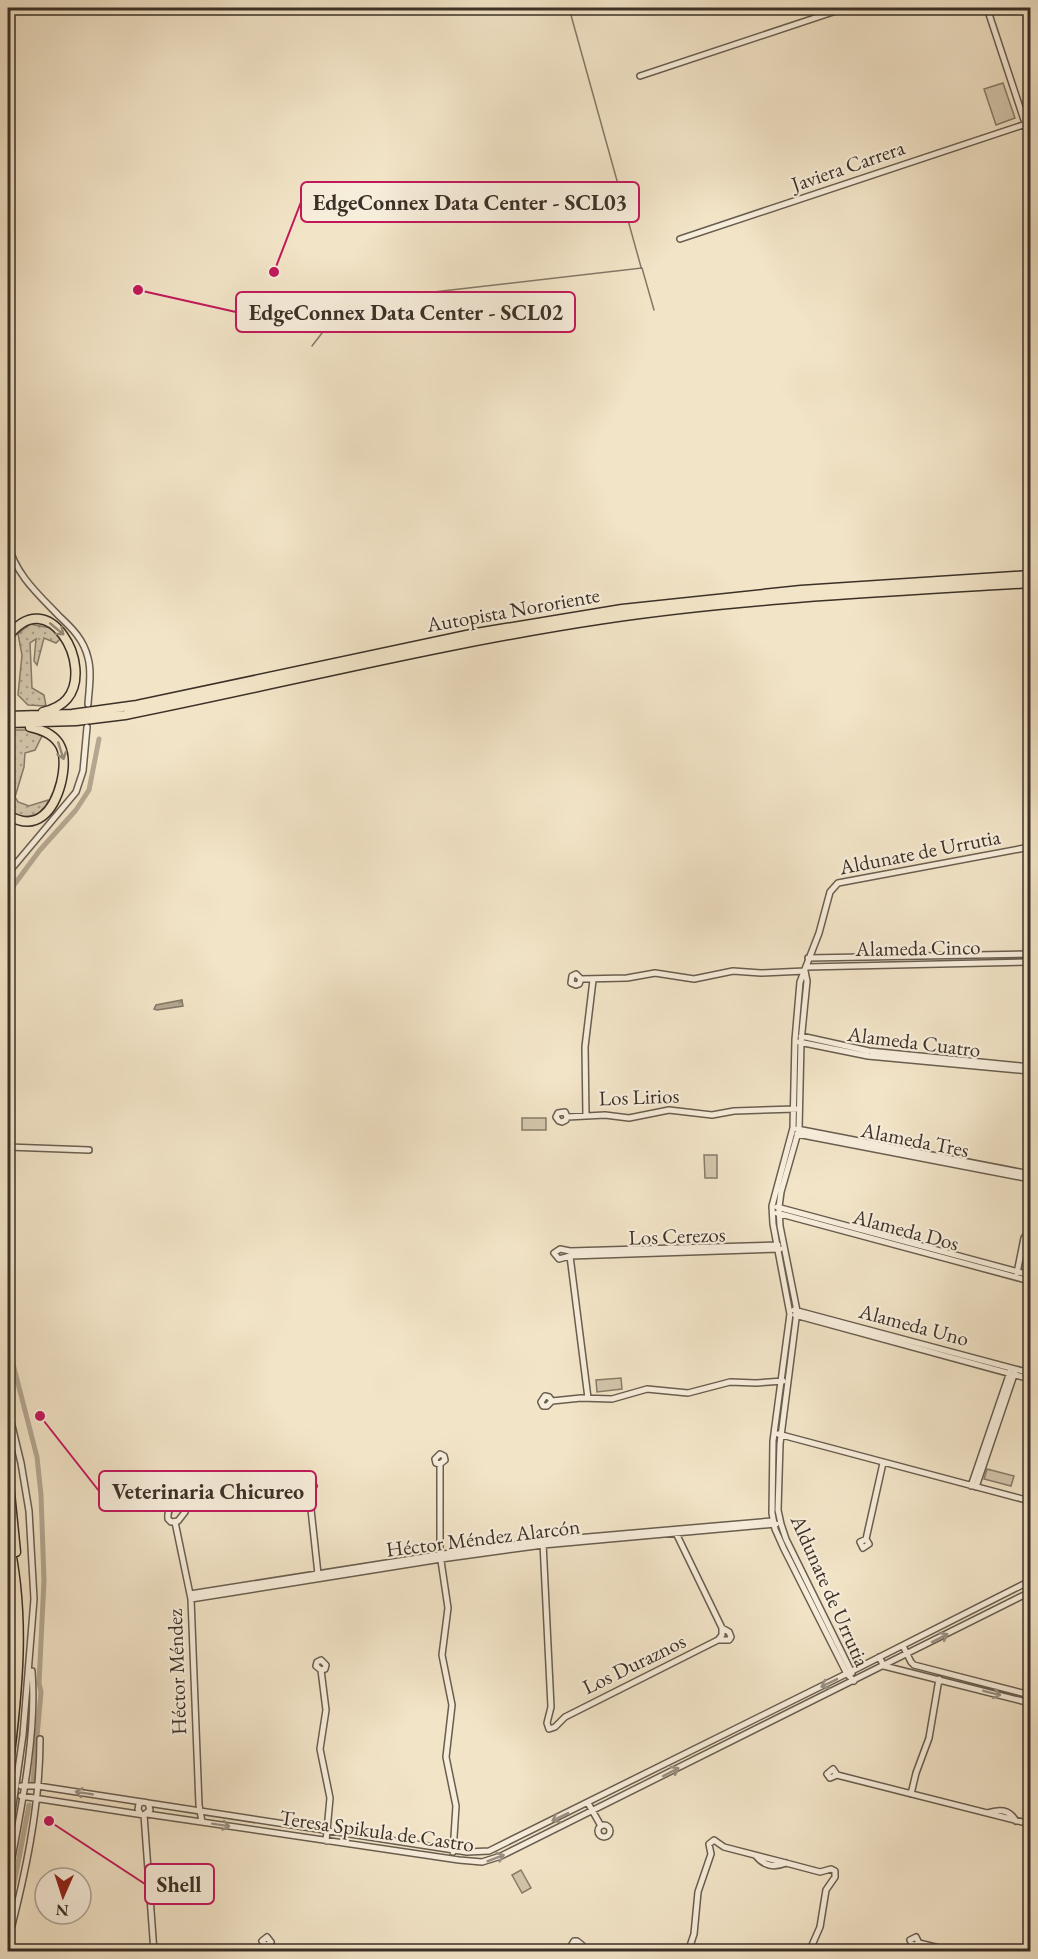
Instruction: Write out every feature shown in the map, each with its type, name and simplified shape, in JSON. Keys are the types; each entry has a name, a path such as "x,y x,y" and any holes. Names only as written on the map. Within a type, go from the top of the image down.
{"highway":[{"name":"Autopista Nororiente","path":"11,719 30,715 87,712 137,705 456,637 622,609 764,593 1030,575"},
{"name":"Autopista Nororiente","path":"11,719 76,721 117,716 473,642 634,615 795,597 1030,583"},
{"path":"8,638 23,623 41,620 57,627 65,635 69,646 75,675 71,694 55,708 30,715"},
{"path":"8,815 25,821 38,819 46,814 56,799 64,763 62,749 52,735 11,719"},
{"path":"8,1473 16,1561 18,1662 8,1770"},
{"path":"8,1538 16,1589"}],"street":[{"path":"640,76 844,8"},
{"path":"987,8 1030,138"},
{"name":"Javiera Carrera","path":"680,239 1026,124"},
{"path":"8,544 12,559 25,579 76,633 84,645 90,666 88,704"},
{"path":"8,873 76,792 83,771 87,727"},
{"name":"Aldunate de Urrutia","path":"777,1522 780,1435 794,1313 776,1210 796,1131 798,1038 807,981 806,969 830,892 838,884 1030,847"},
{"name":"Alameda Cinco","path":"808,958 1030,954"},
{"name":"Alameda Cinco","path":"806,969 1030,962"},
{"path":"581,979 627,978 650,973 690,979 733,971 761,973 806,969"},
{"name":"Los Lirios","path":"586,1116 584,1057 593,980"},
{"name":"Alameda Cuatro","path":"798,1038 869,1051 1030,1067"},
{"name":"Alameda Cuatro","path":"798,1038 868,1056 1030,1071"},
{"name":"Los Lirios","path":"567,1117 605,1115 629,1118 669,1110 712,1115 734,1111 797,1109"},
{"name":"Alameda Tres","path":"796,1131 1030,1174"},
{"name":"Alameda Tres","path":"796,1131 1030,1179"},
{"path":"8,1147 89,1150"},
{"name":"Alameda Dos","path":"776,1210 1017,1274 1030,1275"},
{"path":"1017,1274 1024,1238 1030,1230"},
{"name":"Los Cerezos","path":"588,1398 567,1254 781,1247"},
{"name":"Alameda Dos","path":"1017,1274 1030,1281"},
{"name":"Alameda Uno","path":"794,1313 1013,1371 1030,1373"},
{"path":"974,1486 1013,1371"},
{"name":"Alameda Uno","path":"1013,1371 1030,1379"},
{"path":"552,1401 612,1399 647,1389 688,1392 726,1382 785,1381"},
{"name":"Aldunate de Urrutia","path":"785,1381 773,1433 777,1522 854,1681"},
{"path":"8,1409 21,1463 31,1529 34,1599 20,1786 8,1840"},
{"path":"773,1433 1030,1501"},
{"path":"866,1539 883,1463"},
{"path":"440,1464 441,1556 448,1608 442,1655 452,1705 446,1757 455,1802 453,1859"},
{"path":"309,1491 318,1576"},
{"name":"Héctor Méndez","path":"175,1522 191,1596 199,1806 202,1822"},
{"name":"Héctor Méndez Alarcón","path":"191,1596 441,1556 543,1543 777,1522"},
{"path":"675,1532 722,1628"},
{"name":"Los Duraznos","path":"543,1543 551,1707 548,1728 555,1728 565,1717 718,1640 722,1635 722,1628 729,1632 731,1638 727,1641 718,1640"},
{"name":"Teresa Spikula de Castro","path":"20,1786 38,1786 453,1850 475,1853 489,1851 1030,1581"},
{"name":"Teresa Spikula de Castro","path":"18,1795 453,1859 477,1862 492,1860 1030,1592"},
{"path":"903,1646 914,1665 1030,1695"},
{"path":"879,1657 884,1666 1030,1703"},
{"path":"321,1670 326,1710 320,1749 330,1794 326,1841"},
{"path":"911,1794 929,1738 941,1672"},
{"name":"Los Duraznos","path":"551,1707 557,1715 565,1717"},
{"path":"8,1941 36,1799 40,1739"},
{"path":"697,1749 700,1757"},
{"path":"837,1775 987,1814 1004,1811 1016,1821 1030,1824"},
{"path":"8,1879 18,1795"},
{"path":"144,1814 150,1809 145,1803 138,1807 144,1814 154,1952"},
{"path":"588,1803 601,1826"},
{"path":"170,1818 171,1806"},
{"path":"711,1854 708,1846 711,1841 716,1841 724,1847 756,1856 766,1865 778,1866 786,1863 820,1872 831,1869 835,1871 824,1898 822,1922 809,1952"},
{"path":"688,1952 694,1934 698,1892 711,1854 716,1849 724,1847"},
{"path":"820,1872 828,1885"},
{"path":"919,1943 934,1949 955,1952"}],"shaded area":[{"path":"1003,83 1015,118 996,125 984,89"},
{"path":"30,624 51,628 60,639 56,643 44,638 37,665 34,661 36,639 30,643 32,688 44,695 46,706 28,705 18,695 22,655 18,634"},
{"path":"10,730 29,730 42,736 35,750 25,753 24,767 15,797 18,802 29,806 48,800 44,809 34,815 23,817 8,808"},
{"path":"522,1118 546,1118 546,1130 522,1130"},
{"path":"704,1155 717,1155 717,1178 705,1178"},
{"path":"621,1378 622,1389 597,1392 596,1380"},
{"path":"987,1469 1014,1476 1011,1486 984,1479"},
{"path":"521,1870 531,1888 522,1893 512,1875"}],"water":[{"path":"182,1000 183,1006 154,1009 156,1005"}],"waterway":[{"path":"569,8 641,267"},
{"path":"312,346 346,302 642,268 654,310"},
{"path":"8,893 40,850 76,810 89,790 99,739"},
{"path":"8,1336 37,1457 41,1495 44,1580 39,1683 41,1692 33,1781"},
{"path":"8,1916 29,1805"}],"place":[{"name":"EdgeConnex Data Center - SCL03","path":"274,272"},
{"name":"EdgeConnex Data Center - SCL02","path":"138,290"},
{"name":"Veterinaria Chicureo","path":"40,1416"},
{"name":"Shell","path":"49,1821"}]}
